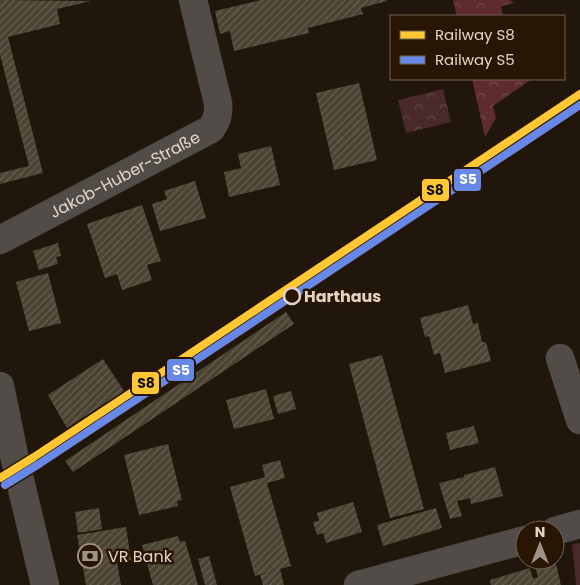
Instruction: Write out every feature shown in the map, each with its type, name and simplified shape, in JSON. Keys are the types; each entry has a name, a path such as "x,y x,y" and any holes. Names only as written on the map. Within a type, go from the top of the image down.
{"street":[{"name":"Jakob-Huber-Straße","path":"0,240 211,128 217,120 219,112 218,103 193,0"},
{"path":"560,358 580,420"},
{"path":"0,386 45,585"},
{"path":"565,528 580,524"},
{"path":"358,585 515,543"}],"green space":[{"path":"453,0 510,0 514,3 501,6 503,15 457,15"},
{"path":"472,80 531,80 493,106 496,118 485,137"},
{"path":"443,89 451,122 406,133 398,100"},
{"path":"580,543 580,585 576,585 572,544"}],"building":[{"path":"0,0 91,1 57,9 60,24 8,37 43,173 0,184 0,173 29,166 0,55"},
{"path":"261,0 387,1 361,8 363,14 308,28 309,33 234,51 230,31 220,34 215,11"},
{"path":"359,83 377,160 334,170 316,93"},
{"path":"271,146 280,185 229,197 224,172 241,168 238,154"},
{"path":"195,181 206,218 160,231 152,204 167,199 164,191"},
{"path":"142,205 161,261 147,265 152,280 122,290 117,274 105,278 87,224"},
{"path":"58,243 61,256 56,257 58,264 39,270 33,251"},
{"path":"48,273 61,323 29,331 16,282"},
{"path":"468,305 473,324 478,323 482,342 486,342 491,361 445,373 440,353 434,355 429,336 425,337 420,318"},
{"path":"286,312 294,324 73,472 65,461"},
{"path":"382,355 424,509 390,518 349,364"},
{"path":"103,359 124,391 67,428 48,395"},
{"path":"266,389 274,419 234,429 226,400"},
{"path":"291,391 296,409 278,414 273,396"},
{"path":"474,426 479,443 450,450 446,433"},
{"path":"168,444 182,500 177,501 178,506 139,515 124,455"},
{"path":"280,460 285,478 267,483 291,566 255,576 230,487 265,477 262,465"},
{"path":"495,467 503,496 471,504 470,498 457,501 462,516 450,519 439,483"},
{"path":"353,502 362,532 326,543 323,533 317,535 313,522 319,521 317,513"},
{"path":"99,508 102,529 78,533 75,512"},
{"path":"436,508 442,528 383,546 377,525"},
{"path":"126,527 131,560 117,562 121,585 86,585 77,535"},
{"path":"178,536 180,542 185,541 198,585 153,585 142,545"},
{"path":"209,556 217,585 205,585 198,559"},
{"path":"280,569 284,585 263,585 260,575"},
{"path":"523,570 531,570 533,579 538,577 536,570 557,570 561,585 491,585 490,580"}],"rail line":[{"name":"S8","path":"0,478 580,94"},
{"name":"S5","path":"5,485 580,105"}],"place":[{"name":"Harthaus","path":"292,296"},
{"name":"VR Bank","path":"90,556"}]}
